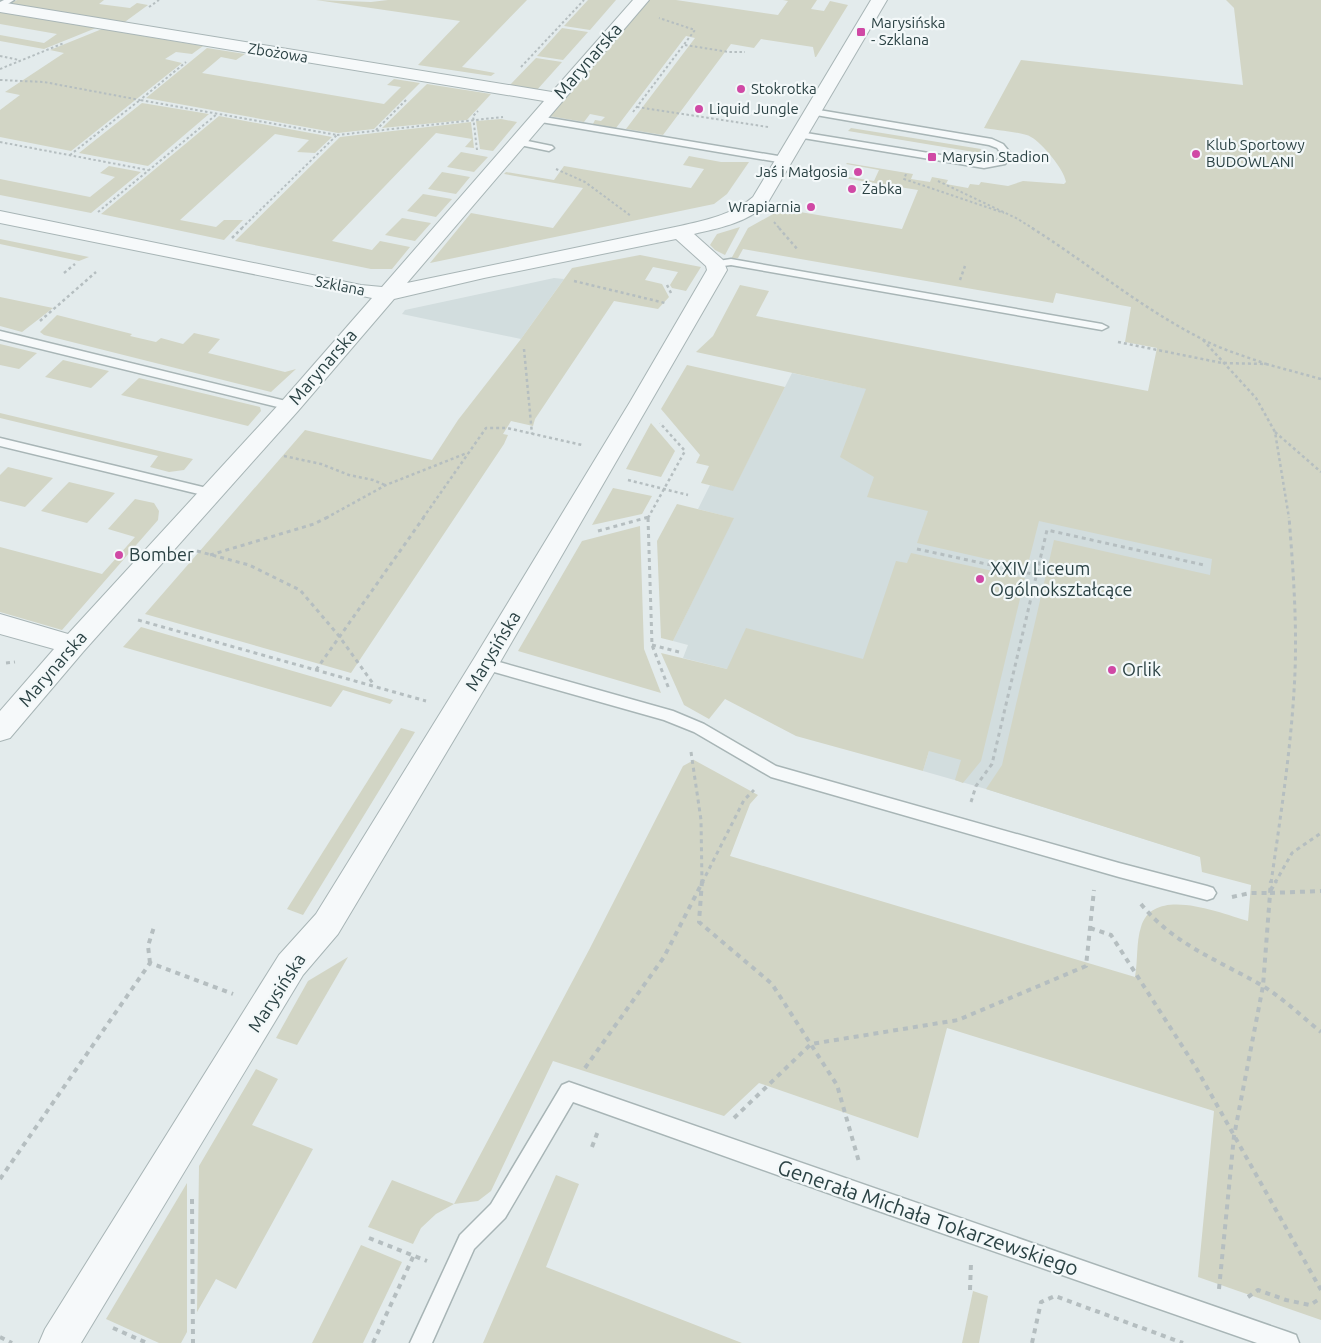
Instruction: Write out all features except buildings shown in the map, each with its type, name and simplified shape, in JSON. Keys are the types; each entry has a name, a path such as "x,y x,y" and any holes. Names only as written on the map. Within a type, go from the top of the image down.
{"street":[{"path":"680,232 724,221 750,208 760,200 879,0"},
{"name":"Marynarska","path":"0,730 73,645 290,406 637,5"},
{"name":"Zbożowa","path":"0,6 555,98"},
{"name":"Szklana","path":"0,217 361,291 388,294 680,232"},
{"path":"680,232 716,264"},
{"name":"Marysińska","path":"59,1343 292,965 327,924 458,710 641,402 717,270 716,264"},
{"path":"0,624 73,645"}],"lane":[{"path":"0,6 10,0"},
{"path":"800,134 984,165 1001,162 1006,155 1000,146 980,140 813,112"},
{"path":"538,119 784,160"},
{"path":"518,142 550,148"},
{"path":"716,264 731,262 1102,327"},
{"path":"0,334 290,406"},
{"path":"0,442 211,493"},
{"path":"485,664 668,714 699,728 771,771 1119,870 1207,893"},
{"path":"421,1343 467,1242 498,1211 569,1090"},
{"name":"Generała Michała Tokarzewskiego","path":"569,1090 870,1198 1288,1343"}],"path":[{"path":"485,153 477,151 473,116 584,0"},
{"path":"618,132 695,30 637,5"},
{"path":"0,69 109,25"},
{"path":"70,155 212,42"},
{"path":"685,45 729,52 745,52"},
{"path":"0,56 21,60"},
{"path":"375,131 428,77"},
{"path":"0,80 44,82 337,135 517,115 538,119"},
{"path":"637,107 768,127"},
{"path":"74,232 217,114"},
{"path":"210,259 337,135"},
{"path":"0,142 148,170"},
{"path":"553,168 585,182 632,217"},
{"path":"907,171 904,179 1016,218"},
{"path":"936,178 946,186 993,205 1016,218 1072,254 1101,276 1203,340 1266,364 1321,379"},
{"path":"64,273 75,264"},
{"path":"19,339 96,272"},
{"path":"566,279 627,296 694,309"},
{"path":"1203,340 1256,398 1275,432 1288,507 1295,599 1295,671 1287,772 1269,893 1263,986 1234,1136 1216,1319"},
{"path":"1120,343 1222,363 1266,364"},
{"path":"524,349 532,434"},
{"path":"641,402 685,451 648,518 652,645 674,704 668,714"},
{"path":"316,670 486,428 506,428 532,434 664,489 688,494"},
{"path":"1275,432 1321,472"},
{"path":"210,555 314,524 386,485 467,453"},
{"path":"282,456 321,464 349,475 386,485"},
{"path":"559,540 648,518"},
{"path":"964,826 976,786 992,764 1047,530 1204,565"},
{"path":"917,549 1037,575"},
{"path":"192,550 249,565 300,590 339,636 375,686"},
{"path":"133,619 458,710"},
{"path":"652,645 679,652"},
{"path":"699,753 691,748 701,820 702,884 699,922 772,984 811,1044 837,1086 870,1198"},
{"path":"569,1090 664,957 744,800 757,787"},
{"path":"1269,893 1292,853 1321,832"},
{"path":"1119,870 1148,914 1181,941 1263,986 1321,1032"},
{"path":"712,1142 771,1081 811,1044 958,1020 1086,966 1095,893 1092,886"},
{"path":"1207,893 1224,898 1250,893 1321,891"},
{"path":"0,1179 150,963 148,946 154,927"},
{"path":"1090,928 1110,935 1195,1066 1321,1290"},
{"path":"150,963 241,997"},
{"path":"192,1197 193,1343"},
{"path":"369,1238 454,1272"},
{"path":"373,1343 414,1256"},
{"path":"1216,1319 1258,1290 1286,1300 1310,1305 1321,1298"},
{"path":"1032,1343 1041,1302 1055,1296 1183,1343"},
{"path":"112,1327 146,1343"},
{"path":"0,1337 12,1343"}],"shaded area":[{"path":"554,278 564,279 521,339 402,314 405,310"},
{"name":"XXIV Liceum Ogólnokształcące","path":"792,373 867,389 1262,494 1201,857 923,771 929,751 727,669 683,658 688,645 673,641 733,518 698,509 710,485 733,490"}],"green space":[{"path":"17,0 104,0 99,4 130,8 137,3 148,5 122,24 8,5"},
{"path":"316,0 371,2 388,0 527,0 462,67 495,73 491,76 418,65 460,21"},
{"path":"588,0 616,0 590,30 564,26"},
{"path":"647,0 676,0 778,15 788,1 783,0 817,0 811,9 824,11 830,1 848,5 816,57 813,47 761,39 754,48 731,44 663,135 626,129 695,38 686,36 616,128 593,124 595,120 601,121 605,117 590,114 584,122 549,116"},
{"path":"1226,0 1321,0 1321,1320 1198,1277 1214,1111 947,1028 918,1138 759,1083 724,1116 553,1061 491,1191 478,1201 454,1204 589,950 683,766 694,760 758,795 750,804 730,856 1135,977 1138,939 1141,927 1148,914 1159,907 1188,905 1248,921 1251,885 1202,872 1200,857 986,789 1002,765 1054,540 1210,575 1212,559 1039,521 1027,568 917,543 928,511 867,497 874,477 840,457 866,389 696,352 713,336 740,285 769,291 756,316 1148,391 1157,348 1125,342 1131,307 1056,293 1053,303 743,249 738,258 731,259 748,228 782,209 902,229 918,190 831,176 837,175 874,181 879,170 847,163 913,174 911,179 930,182 932,177 948,180 946,184 968,188 970,184 979,185 981,182 1008,186 1023,181 1064,184 1066,182 1061,170 1036,140 1022,134 984,128 1021,60 1243,85 1234,8"},
{"path":"0,12 96,28 44,49 0,41 0,35 44,43 57,34 0,24"},
{"path":"562,28 588,32 563,60 537,56"},
{"path":"102,29 203,46 192,54 176,52 165,59 182,63 71,151 0,137 0,110 20,95 5,92 64,53 50,50"},
{"path":"207,48 245,54 236,60 221,57 202,73 384,104 401,87 387,85 394,79 420,83 374,129 338,133 146,98"},
{"path":"536,58 562,62 536,91 508,87"},
{"path":"427,84 491,94 467,120 382,128"},
{"path":"142,103 209,114 148,166 79,153"},
{"path":"219,116 332,137 315,153 297,152 309,140 275,134 180,220 216,227 224,220 243,220 224,240 101,214"},
{"path":"501,119 517,122 493,151 480,149 476,121"},
{"path":"471,122 474,148 465,147 472,139 436,133 332,241 372,250 380,241 410,247 392,269 371,269 235,241 340,137"},
{"path":"851,128 981,149 980,153 848,131"},
{"path":"461,152 488,157 474,172 447,167"},
{"path":"689,156 721,162 749,162 727,194 714,204 430,263 471,213 553,228 583,188 504,174 506,172 554,180 564,166 691,188 704,169 683,165"},
{"path":"109,166 141,172 91,213 0,195 0,179 90,197 115,177 100,173"},
{"path":"442,172 470,177 456,194 428,189"},
{"path":"423,194 452,199 436,217 407,211"},
{"path":"402,218 431,223 415,241 385,235"},
{"path":"740,227 725,255 710,245 717,234"},
{"path":"0,239 89,257 79,261 0,244"},
{"path":"640,255 701,267 686,291 672,288 670,285 678,272 653,267 645,280 662,284 669,297 658,309 614,301 535,419 533,426 511,421 503,434 508,435 504,444 351,673 145,614 305,430 432,460 458,420 521,339 572,268"},
{"path":"0,297 53,308 22,332 0,326"},
{"path":"57,315 156,342 161,338 183,344 194,333 220,339 208,353 285,372 296,369 271,392 44,335 40,332"},
{"path":"0,344 37,353 19,369 0,365"},
{"path":"63,360 109,371 91,388 45,377"},
{"path":"687,365 785,387 733,491 701,483 709,466 696,463 700,455 661,409"},
{"path":"139,378 260,407 261,411 248,426 121,395"},
{"path":"0,413 193,459 184,470 169,472 150,467 158,456 0,418"},
{"path":"651,423 675,451 661,477 626,469"},
{"path":"8,467 53,478 25,507 0,501 0,475"},
{"path":"69,482 115,493 87,523 41,511"},
{"path":"613,488 652,496 642,514 592,525"},
{"path":"135,499 154,503 159,511 158,520 62,630 0,612 0,547 102,574 135,537 108,529"},
{"path":"677,504 734,518 673,641 661,638 657,541"},
{"path":"640,526 644,649 661,693 518,651 582,541"},
{"path":"911,553 1025,578 981,761 963,783 955,780 961,760 929,751 923,771 796,736 725,699 709,719 684,705 661,653 727,669 746,628 863,659 896,561 907,563"},
{"path":"141,627 393,700 390,704 343,690 331,707 123,647"},
{"path":"401,728 415,732 303,915 287,909"},
{"path":"348,957 297,1045 276,1038 308,981"},
{"path":"256,1069 278,1079 252,1125 313,1149 236,1289 216,1279 197,1312 199,1166"},
{"path":"556,1175 579,1184 546,1267 742,1343 483,1343"},
{"path":"392,1180 454,1204 436,1214 421,1228 413,1244 368,1227"},
{"path":"187,1183 187,1332 181,1343 159,1343 106,1319"},
{"path":"361,1245 402,1262 363,1343 312,1343"},
{"path":"973,1291 988,1296 979,1343 962,1343"}],"place":[{"name":"Marysińska - Szklana","path":"861,32"},
{"name":"Stokrotka","path":"741,89"},
{"name":"Liquid Jungle","path":"699,109"},
{"name":"Klub Sportowy BUDOWLANI","path":"1196,154"},
{"name":"Marysin Stadion","path":"932,157"},
{"name":"Jaś i Małgosia","path":"858,172"},
{"name":"Żabka","path":"852,189"},
{"name":"Wrapiarnia","path":"811,207"},
{"name":"Bomber","path":"119,555"},
{"name":"XXIV Liceum Ogólnokształcące","path":"980,579"},
{"name":"Orlik","path":"1112,670"}]}
